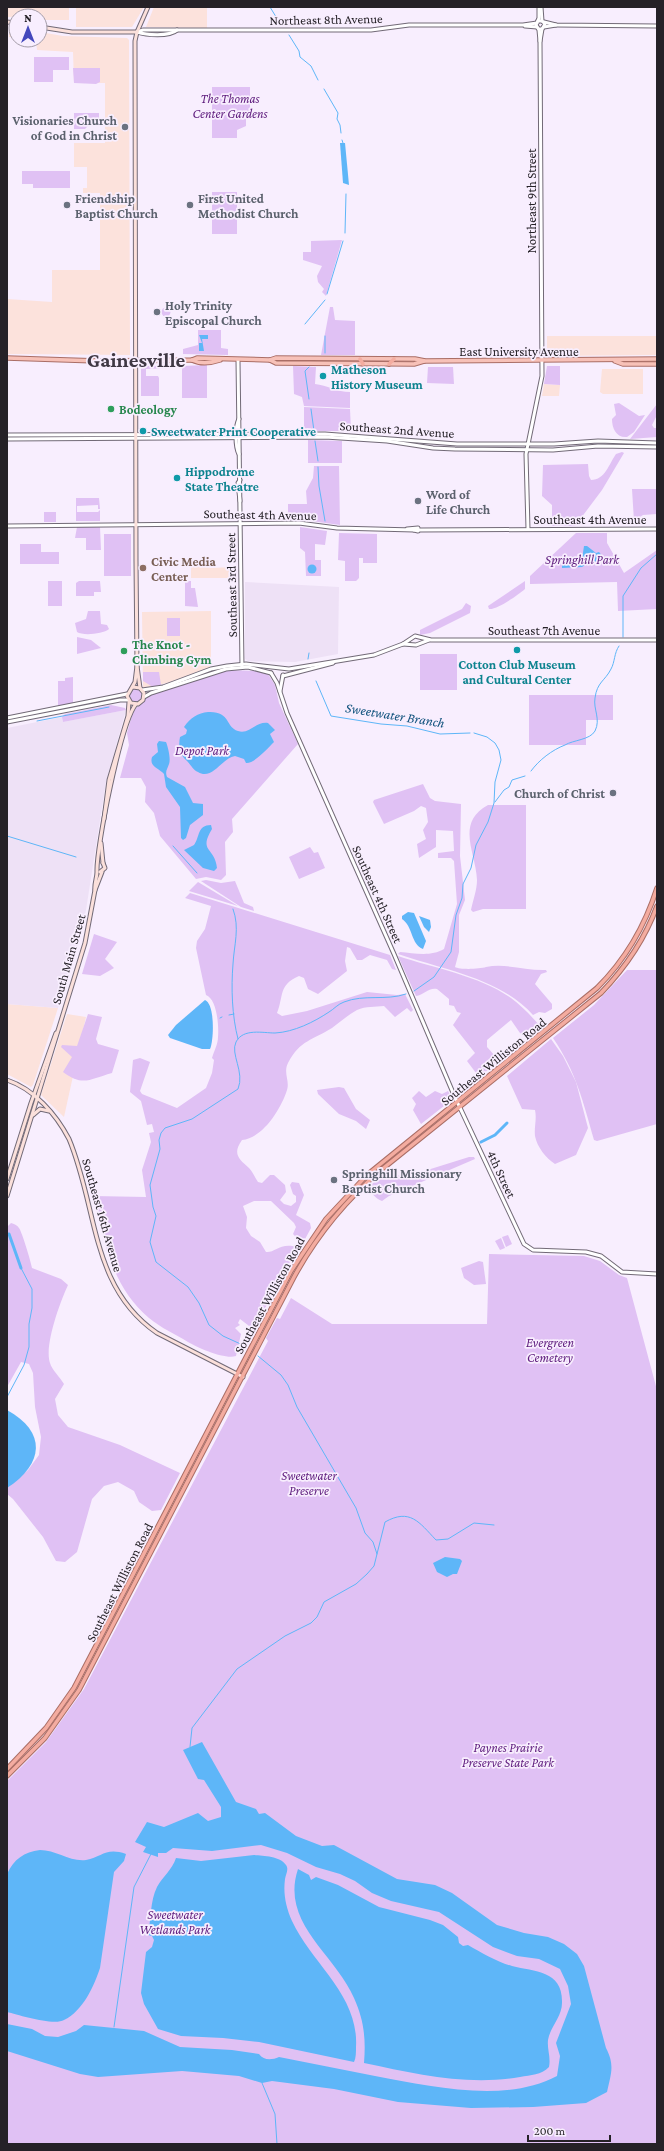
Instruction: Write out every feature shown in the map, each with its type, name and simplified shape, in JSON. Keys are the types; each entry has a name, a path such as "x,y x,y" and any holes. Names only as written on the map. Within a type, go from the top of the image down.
{"highway":[{"path":"360,359 363,364"},
{"path":"389,364 394,359"},
{"name":"Southeast Williston Road","path":"7,1769 42,1733 74,1688 297,1261 326,1219 362,1179 589,996 612,972 632,945 649,912 657,888"},
{"name":"Southeast Williston Road","path":"7,1776 45,1738 79,1690 301,1265 330,1222 362,1186 593,1000 626,964 646,931 657,906"},
{"path":"589,996 593,1000"},
{"path":"528,1045 531,1050"},
{"path":"412,1138 415,1142"},
{"path":"326,1219 330,1222"},
{"path":"167,1510 172,1512"}],"main road":[{"path":"104,819 117,759 132,710 144,697 137,666 135,41 136,32 148,7"},
{"path":"48,28 72,32 136,32"},
{"name":"East University Avenue","path":"7,358 135,361 192,360 214,362 220,360 270,360 276,358 415,359 425,361 613,361 657,359"},
{"name":"East University Avenue","path":"270,360 276,363 363,364 414,364 425,361"},
{"name":"East University Avenue","path":"613,361 623,364 657,364"},
{"path":"102,863 97,864 108,786 128,716 129,701 127,694 133,687 137,666"},
{"path":"133,687 141,689"},
{"path":"129,701 136,704"},
{"path":"97,870 102,872 105,867 102,863 101,843"},
{"name":"South Main Street","path":"7,1196 8,1188 19,1157 85,942 95,890 97,864"},
{"name":"South Main Street","path":"95,890 102,872"},
{"name":"South Main Street","path":"7,1179 33,1095 56,1033"},
{"name":"Southeast 16th Avenue","path":"7,1080 24,1088 37,1098 63,1129 74,1150 106,1266 115,1289 123,1300 141,1321 158,1333 242,1377"},
{"path":"31,1118 40,1109 50,1112"},
{"path":"14,1155 19,1157"}],"street":[{"name":"Northeast 9th Street","path":"539,26 543,22 540,7"},
{"name":"Northeast 9th Street","path":"528,529 527,449 542,376 540,7"},
{"name":"Northeast 8th Avenue","path":"539,26 543,22 556,25"},
{"name":"Northeast 8th Avenue","path":"136,32 173,34 178,30 371,30 409,24 657,26"},
{"name":"Southeast 3rd Street","path":"238,360 240,480 238,483 240,503 242,666"},
{"path":"7,436 136,437"},
{"name":"Southeast 2nd Avenue","path":"296,436 361,438 438,449 527,449 598,446 657,448"},
{"name":"Southeast 2nd Avenue","path":"136,437 360,436 457,444 598,442 657,443"},
{"path":"7,439 136,437"},
{"name":"Southeast 4th Avenue","path":"7,526 136,523 299,523 337,528 657,529"},
{"path":"141,689 167,685 217,667 242,666 282,670 334,662 382,653 403,644 415,636 419,637 420,642 416,645 403,644"},
{"name":"Southeast 7th Avenue","path":"419,637 431,640"},
{"path":"412,638 412,644"},
{"name":"Southeast 7th Avenue","path":"420,642 431,640 657,640"},
{"path":"274,679 329,665 334,662"},
{"path":"144,697 151,693 215,671 242,666 260,669 271,673 274,668"},
{"name":"Southeast 4th Street","path":"280,696 282,670"},
{"name":"Southeast 4th Street","path":"271,673 457,1102"},
{"path":"7,718 127,694"},
{"path":"7,722 120,700 129,701"},
{"name":"4th Street","path":"457,1102 522,1241 527,1247 533,1250 586,1252 601,1256 622,1272 657,1274"}],"shaded area":[{"path":"7,7 69,7 69,20 48,20 48,8 8,8 7,17"},
{"path":"76,7 144,7 132,27 76,27"},
{"path":"154,7 207,7 207,28 146,27"},
{"path":"48,33 63,36 127,38 129,40 130,355 7,354 7,299 52,302 52,270 100,270 100,193 83,193 83,188 87,188 87,167 74,167 74,143 105,143 105,83 74,83 73,52 37,50 37,48 48,48"},
{"path":"547,336 657,336 657,355 547,356"},
{"path":"602,369 643,369 643,394 603,394 600,392"},
{"path":"544,384 560,385 559,396 542,396"},
{"path":"199,562 210,562 210,568 236,567 236,578 191,578 191,566 199,566"},
{"path":"245,582 339,587 338,654 295,662 248,661 245,659"},
{"path":"211,611 210,667 170,682 143,689 142,612"},
{"path":"126,710 106,782 86,910 79,942 58,1008 7,1004 7,728 62,717 63,722"},
{"path":"7,1004 58,1008 33,1085 31,1087 7,1074"},
{"path":"67,1014 86,1017 64,1117 41,1095"}],"green space":[{"path":"34,57 69,57 69,70 53,70 53,82 34,82"},
{"path":"73,68 100,68 100,82 96,84 74,83"},
{"name":"The Thomas Center Gardens","path":"212,87 250,87 250,112 246,113 246,126 237,130 237,138 212,138"},
{"path":"74,113 99,113 99,125 89,125 85,129 74,129"},
{"path":"22,171 70,171 70,188 33,188 33,184 22,184"},
{"path":"212,192 237,192 237,234 212,234"},
{"path":"342,240 326,296 322,292 324,289 318,282 317,276 322,266 303,260 303,252 311,252 311,241"},
{"path":"166,307 171,312 166,317 161,312"},
{"path":"330,307 333,307 335,320 355,321 355,355 321,355"},
{"path":"198,330 221,330 221,348 228,349 228,355 183,354 183,349 198,345"},
{"path":"207,365 207,398 182,398 182,366"},
{"path":"141,366 169,366 169,368 146,369 146,376 158,376 159,378 159,396 141,396"},
{"path":"293,366 316,367 315,384 350,392 350,408 304,406 302,397 294,394"},
{"path":"547,366 560,366 560,385 544,384"},
{"path":"428,367 453,367 454,384 427,383"},
{"path":"619,403 639,416 645,415 634,432 627,437 617,434 613,426 612,419 616,415 614,404"},
{"path":"657,404 657,415 652,425 654,428 657,428 657,437 630,439"},
{"path":"304,407 350,409 351,431 304,431"},
{"path":"308,440 342,441 342,463 308,463"},
{"path":"622,452 624,453 602,490 575,526 552,526 552,505 542,496 543,465 588,464 589,476 591,480 600,477 606,471 616,454"},
{"path":"314,466 339,466 340,525 311,521 288,520 288,504 307,504 306,491 313,478"},
{"path":"632,489 657,489 657,514 643,515 634,521"},
{"path":"76,498 99,498 100,509 98,509 98,505 77,506 77,512 98,512 100,510 100,521 76,521"},
{"path":"44,512 56,512 56,522 44,522"},
{"path":"77,527 100,527 101,550 86,550 86,538 75,538"},
{"path":"300,527 327,531 325,545 315,544 315,560 321,560 321,576 306,576 305,552 300,548"},
{"path":"339,533 377,534 377,563 363,563 363,558 359,558 359,578 356,581 345,581 345,561 338,560"},
{"name":"Springhill Park","path":"576,533 607,533 607,543 624,573 657,550 657,609 618,611 617,582 530,584 530,576"},
{"path":"104,534 131,534 131,576 104,576"},
{"path":"20,544 41,544 41,552 59,552 59,564 20,564"},
{"path":"48,581 62,581 62,606 48,606"},
{"path":"79,581 100,581 101,592 94,592 94,596 76,596 76,583"},
{"path":"185,581 191,581 191,588 195,588 198,607 185,606"},
{"path":"525,581 525,589 522,592 502,605 489,609 488,606"},
{"path":"466,603 471,606 470,613 430,633 420,635 420,630 462,609"},
{"path":"88,611 100,611 101,624 107,625 109,629 93,634 77,632 75,623 86,619"},
{"path":"167,618 180,618 180,636 167,636"},
{"path":"77,637 91,640 101,648 77,654"},
{"path":"420,654 457,654 457,690 420,690"},
{"name":"Depot Park","path":"231,670 255,671 268,674 275,685 279,703 298,744 232,819 233,832 225,842 226,875 221,880 206,877 196,879 160,836 154,813 145,802 146,787 141,778 120,778 129,745 127,733 133,712 145,697 199,678"},
{"path":"143,672 159,672 161,685 153,687 143,681"},
{"path":"73,677 73,703 58,706 58,681 65,681 65,678"},
{"path":"136,689 141,691 143,696 141,701 136,703 131,701 129,696 131,691"},
{"path":"529,695 613,695 613,720 586,720 586,745 529,745"},
{"path":"111,705 125,708 126,710 63,722 62,717 65,714"},
{"path":"423,784 430,798 435,801 461,804 460,856 465,900 459,915 459,952 455,967 470,969 509,966 546,970 547,972 541,974 535,984 552,1004 552,1009 545,1013 539,1012 533,1015 520,1002 488,984 398,954 400,952 428,954 444,949 457,904 454,861 451,858 438,858 438,853 454,851 453,831 436,830 436,847 419,858 417,844 426,839 423,830 428,822 426,808 421,806 414,811 384,824 373,802 374,800"},
{"path":"488,805 526,805 526,909 483,909 473,912 471,910 477,880 471,849 470,830 472,821 478,812"},
{"path":"310,847 314,853 318,852 325,868 299,879 289,857"},
{"path":"206,880 221,883 235,881 244,903 253,907 254,911 241,907 201,881"},
{"path":"198,882 238,906 189,891"},
{"path":"190,893 390,955 396,970 392,969 387,960 370,955 362,960 357,960 350,948 347,947 345,961 347,971 318,994 308,989 304,978 299,976 292,979 288,983 283,992 277,1013 282,1016 307,1011 367,992 397,995 405,994 413,1010 411,1012 407,1008 395,1017 384,1006 360,1009 350,1014 332,1028 307,1041 297,1050 288,1063 286,1070 288,1087 276,1114 257,1134 242,1140 239,1145 237,1149 238,1156 258,1182 262,1183 270,1175 274,1175 285,1185 286,1192 280,1200 284,1204 291,1206 296,1202 296,1196 293,1194 290,1185 292,1182 299,1183 304,1195 296,1215 310,1223 311,1228 304,1241 300,1241 293,1234 296,1227 294,1223 271,1201 254,1201 243,1206 247,1217 246,1228 251,1236 260,1242 266,1252 286,1246 297,1247 297,1249 255,1327 253,1329 240,1319 238,1323 240,1325 235,1328 241,1334 236,1356 231,1357 212,1353 163,1328 136,1306 118,1278 111,1262 101,1230 93,1196 146,1197 142,1170 151,1142 149,1133 154,1132 152,1124 147,1125 141,1101 130,1092 133,1060 140,1058 150,1062 140,1091 142,1094 177,1108 206,1088 212,1073 214,1060 212,1058 218,1040 218,1020 213,1002 206,995 196,948 197,941 205,929 211,906 185,898"},
{"path":"94,934 117,942 105,959 114,968 100,976 82,974"},
{"path":"398,956 471,978 499,990 523,1008 541,1027 541,1029 529,1038 520,1033 511,1020 487,1040 487,1047 496,1057 503,1053 506,1056 479,1077 467,1061 475,1053 453,1025 461,1013 457,1012 454,1006 449,1005 449,999 437,989 431,989 416,996"},
{"path":"627,970 657,970 657,1124 597,1141 594,1140 578,1087 568,1063 553,1038 594,1005"},
{"path":"88,1014 102,1017 96,1039 98,1044 119,1050 112,1073 92,1079 81,1080 70,1077 63,1072 72,1057 61,1047 62,1045 77,1046"},
{"path":"551,1039 563,1056 576,1082 588,1128 576,1155 555,1164 542,1152 536,1140 535,1110 522,1109 507,1076"},
{"path":"339,1087 344,1088 356,1109 370,1120 366,1129 356,1121 339,1114 318,1094 317,1090"},
{"path":"419,1091 426,1097 435,1091 442,1094 448,1091 451,1097 449,1102 421,1124 413,1110 416,1104 412,1098"},
{"path":"469,1157 474,1157 475,1159 389,1196 382,1201 372,1193 369,1187 388,1169 401,1177 405,1177"},
{"path":"11,1223 19,1228 32,1268 61,1279 68,1285 57,1313 49,1346 51,1366 64,1384 55,1399 58,1415 68,1427 120,1445 180,1473 161,1510 152,1511 139,1502 134,1491 118,1482 104,1486 92,1499 77,1552 65,1562 56,1561 43,1537 13,1499 7,1494 7,1488 28,1470 39,1455 41,1437 35,1407 33,1373 29,1364 21,1362 7,1387 7,1227"},
{"path":"508,1235 512,1244 506,1247 502,1237"},
{"path":"501,1238 505,1248 500,1250 495,1241"},
{"path":"489,1254 584,1256 600,1261 619,1275 627,1278 657,1390 657,2144 7,2144 7,1781 46,1742 84,1689 268,1341 266,1338 277,1318 280,1319 291,1298 332,1324 487,1324"},
{"path":"479,1261 483,1262 486,1284 474,1285 464,1278 461,1268"}],"water":[{"path":"340,143 345,143 349,185 343,183"},
{"path":"199,335 208,335 208,339 202,339 204,351 199,351 199,343 202,343"},
{"path":"584,546 587,546 596,553 599,552 603,557 601,561 590,562 582,567 562,568 562,565 582,559"},
{"path":"310,565 314,565 316,569 314,573 310,573 308,571 308,567"},
{"path":"208,712 221,714 234,729 242,732 260,724 268,723 275,730 270,734 274,742 261,755 249,763 246,763 244,759 235,756 208,774 198,772 193,769 181,753 179,747 180,737 186,734 187,730 184,727 189,721 198,715"},
{"path":"159,741 166,742 168,750 170,762 166,772 167,777 185,787 193,803 203,804 203,815 190,825 186,838 183,840 181,838 180,807 166,787 164,774 153,765 151,760 152,757 158,752 157,744"},
{"path":"211,825 212,829 208,836 207,846 216,861 217,868 214,871 203,868 184,850 194,845 203,827"},
{"path":"408,912 414,913 426,941 423,949 416,944 406,922 402,919 402,916"},
{"path":"419,916 430,920 431,927 429,932 424,927"},
{"path":"205,1000 211,1008 213,1023 210,1049 202,1049 170,1038 168,1035 176,1025"},
{"path":"7,1410 20,1419 29,1428 34,1438 36,1448 34,1459 28,1469 19,1479 7,1488"},
{"path":"445,1557 460,1559 462,1561 457,1574 447,1577 437,1572 433,1563"},
{"path":"202,1742 236,1802 256,1809 259,1814 265,1813 296,1836 322,1846 334,1845 397,1879 435,1885 452,1893 497,1925 524,1933 548,1937 564,1944 577,1954 584,1966 606,2048 611,2060 610,2080 607,2092 586,2103 533,2107 471,2108 398,2102 334,2089 272,2081 262,2083 239,2076 182,2071 98,2077 80,2074 7,2051 7,2024 32,2029 45,2036 58,2037 76,2031 84,2025 144,2031 180,2047 232,2050 259,2054 263,2058 268,2059 279,2057 443,2088 491,2091 514,2089 536,2084 557,2076 560,2056 556,2043 571,2004 568,1986 560,1969 539,1959 517,1956 493,1947 439,1912 391,1901 372,1893 355,1881 340,1874 316,1867 287,1853 261,1845 212,1851 173,1848 166,1853 158,1853 158,1857 143,1852 146,1847 135,1842 147,1822 164,1827 198,1813 208,1821 221,1817 221,1807 204,1780 198,1779 183,1750"},
{"path":"40,1850 80,1860 91,1859 109,1852 126,1854 124,1861 114,1872 98,1975 87,1997 77,2011 59,2022 45,2021 7,2012 7,1874 16,1860 20,1857 29,1852"},
{"path":"254,1855 276,1858 283,1862 287,1867 284,1890 288,1911 301,1937 333,1981 350,2011 355,2028 356,2057 354,2062 259,2042 223,2038 181,2036 158,2029 144,2004 141,1993 146,1952 152,1947 154,1940 152,1936 148,1935 153,1898 157,1887 176,1858 201,1861"},
{"path":"298,1869 309,1875 311,1880 316,1877 338,1885 379,1907 430,1920 443,1925 458,1937 459,1943 463,1946 468,1945 501,1962 546,1974 553,1978 558,1984 561,1992 562,2003 560,2013 549,2035 549,2067 543,2072 532,2075 481,2080 442,2078 364,2063 364,2030 354,1998 335,1967 312,1937 296,1906 294,1888"}],"waterway":[{"path":"270,7 281,25"},
{"path":"289,35 299,51 300,57 311,66 318,80"},
{"path":"324,89 338,113 337,119 340,125 341,133"},
{"path":"345,233 346,194"},
{"path":"327,294 343,241"},
{"path":"305,324 325,300"},
{"path":"325,336 325,353"},
{"path":"309,367 305,371 309,399"},
{"path":"311,409 314,431"},
{"path":"315,441 318,461"},
{"path":"318,467 319,486 325,521"},
{"name":"Sweetwater Branch","path":"623,637 623,596 641,568 657,554"},
{"name":"Sweetwater Branch","path":"531,771 542,759 560,747 593,734 597,727 595,702 596,693 599,685 611,669 619,646"},
{"name":"Sweetwater Branch","path":"308,659 309,653"},
{"name":"Sweetwater Branch","path":"316,681 331,716 381,724 407,726 440,734 470,733"},
{"path":"37,721 109,707"},
{"name":"Sweetwater Branch","path":"414,991 434,977 451,952 456,915 462,898 463,884 471,868 476,845 488,822 494,803 495,782 501,760 499,750 495,743 487,737 474,733"},
{"name":"Sweetwater Branch","path":"495,802 504,790 509,787 512,780 525,776"},
{"path":"7,836 76,857"},
{"path":"173,846 197,873"},
{"path":"233,909 236,923 236,936 232,992 234,1021 238,1039"},
{"name":"Sweetwater Branch","path":"245,1346 223,1336 209,1325 199,1303 188,1287 156,1262 150,1242 156,1216 153,1207 150,1185 160,1149 159,1140 161,1133 165,1128 192,1119 238,1089 240,1076 235,1047 236,1042 243,1035 254,1032 275,1033 296,1029 317,1019 342,1003 359,998 391,997 406,994"},
{"path":"229,1015 234,1014"},
{"path":"481,1142 495,1135 507,1123"},
{"path":"9,1234 21,1268"},
{"path":"7,1397 24,1365 29,1347 32,1289 21,1268"},
{"name":"Sweetwater Branch","path":"190,1747 192,1728 237,1669 285,1636 311,1623 317,1617 324,1602 356,1584 367,1574 374,1566 377,1554 373,1542 365,1533 356,1508 297,1407 288,1385 281,1375 258,1356"},
{"path":"377,1554 385,1522 401,1516 414,1519 436,1540 448,1539 474,1523 494,1525"},
{"path":"114,2027 134,1887 151,1854"},
{"path":"262,2083 275,2114 277,2144"}],"place":[{"name":"Visionaries Church of God in Christ","path":"125,127"},
{"name":"Friendship Baptist Church","path":"67,205"},
{"name":"First United Methodist Church","path":"190,205"},
{"name":"Holy Trinity Episcopal Church","path":"157,312"},
{"name":"Matheson History Museum","path":"323,376"},
{"name":"Bodeology","path":"111,409"},
{"name":"Sweetwater Print Cooperative","path":"143,431"},
{"name":"Hippodrome State Theatre","path":"177,478"},
{"name":"Word of Life Church","path":"418,501"},
{"name":"Civic Media Center","path":"143,568"},
{"name":"Cotton Club Museum and Cultural Center","path":"517,650"},
{"name":"The Knot - Climbing Gym","path":"124,651"},
{"name":"Church of Christ","path":"613,793"},
{"name":"Springhill Missionary Baptist Church","path":"334,1180"}],"district":[{"name":"Gainesville","path":"136,360"}],"park label":[{"name":"Evergreen Cemetery","path":"550,1350"},
{"name":"Sweetwater Preserve","path":"309,1482"},
{"name":"Paynes Prairie Preserve State Park","path":"508,1754"},
{"name":"Sweetwater Wetlands Park","path":"175,1922"}]}
